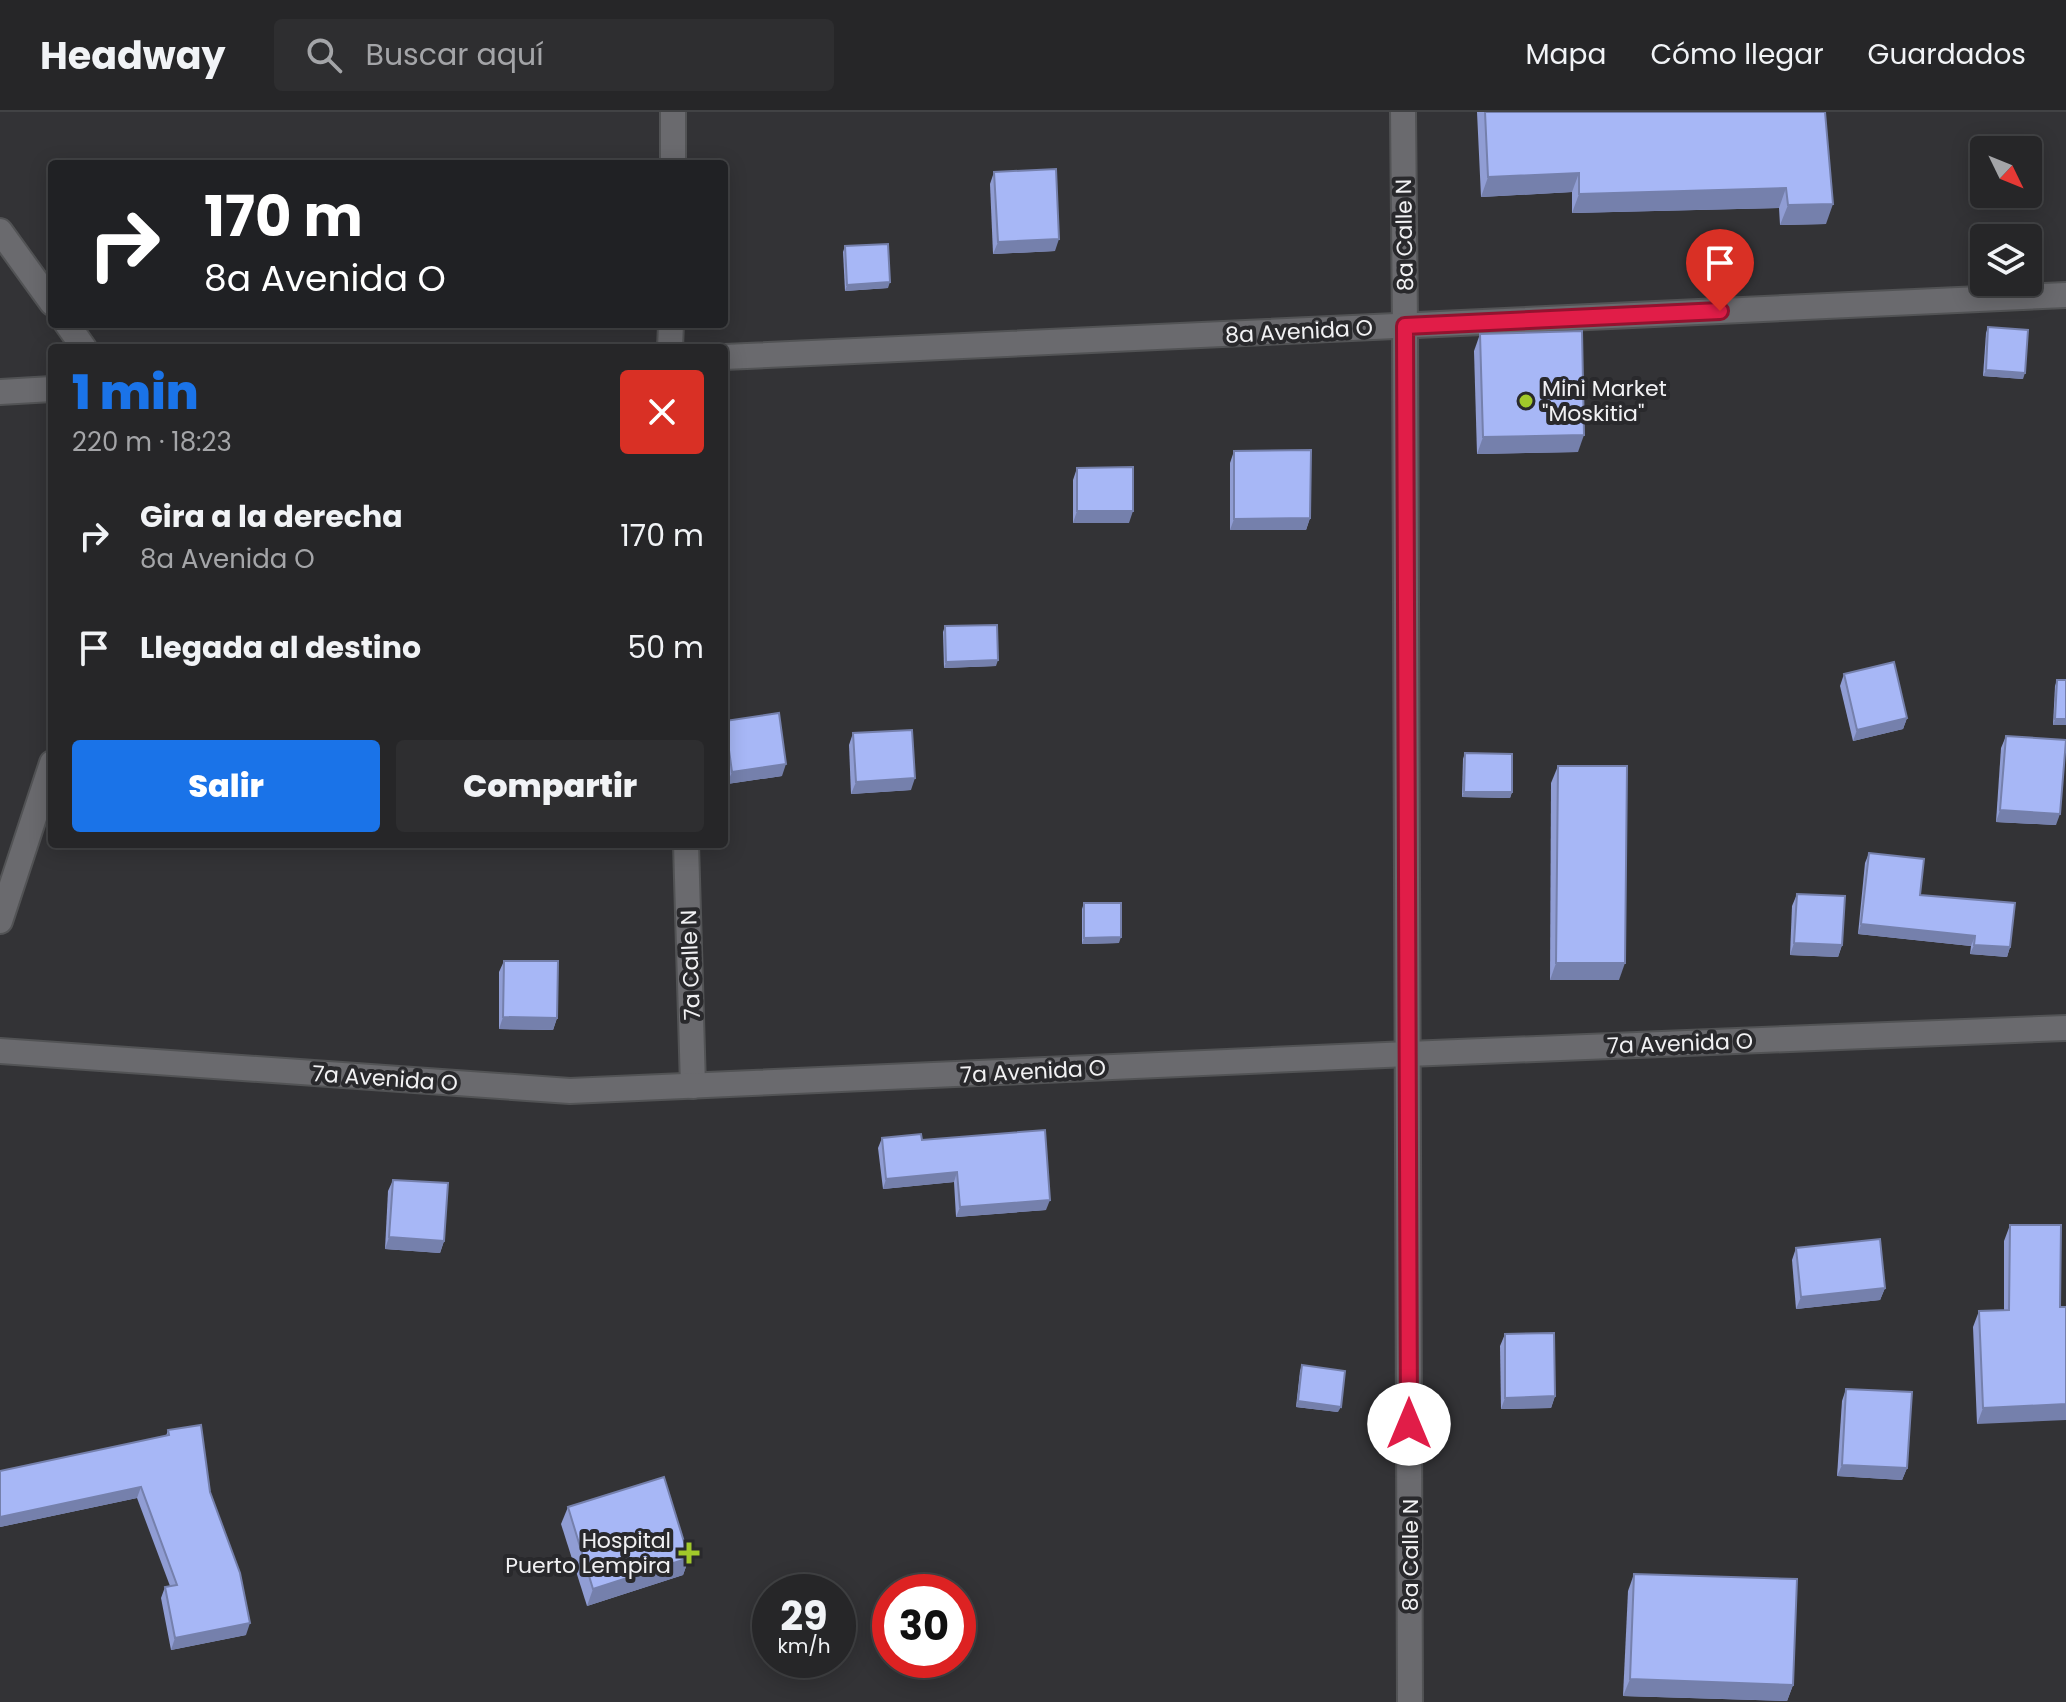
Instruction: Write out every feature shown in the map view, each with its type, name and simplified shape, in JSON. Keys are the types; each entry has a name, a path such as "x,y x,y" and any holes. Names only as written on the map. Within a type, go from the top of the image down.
{"street":[{"path":"673,112 673,160"},
{"name":"8a Calle N","path":"1403,112 1410,1702"},
{"path":"0,231 48,297"},
{"name":"8a Avenida O","path":"728,357 2066,295"},
{"path":"0,392 48,389"},
{"path":"0,921 48,775"},
{"name":"7a Calle N","path":"686,848 693,1086"},
{"name":"7a Avenida O","path":"0,1051 570,1091 2066,1028"}],"building":[{"path":"1485,112 1825,112 1833,204 1788,205 1786,188 1579,194 1579,173 1488,177"},
{"path":"1056,169 1059,239 998,242 994,172"},
{"path":"888,244 890,282 847,285 845,246"},
{"path":"1988,327 2028,330 2025,373 1986,370"},
{"name":"Mini Market \"Moskitia\"","path":"1582,331 1584,435 1483,437 1480,334"},
{"path":"1311,450 1310,518 1234,519 1234,451"},
{"path":"1133,467 1133,511 1077,511 1077,468"},
{"path":"997,625 998,660 946,662 945,626"},
{"path":"1894,662 1907,718 1857,730 1844,674"},
{"path":"2057,680 2066,680 2066,719 2055,719"},
{"path":"779,713 786,764 732,772 728,721"},
{"path":"912,730 915,778 856,782 853,733"},
{"path":"2006,736 2066,740 2060,814 2000,810"},
{"path":"1465,753 1512,754 1512,792 1464,792"},
{"path":"1558,766 1627,766 1625,963 1556,963"},
{"path":"1869,853 1924,859 1920,895 2015,903 2010,947 1974,945 1975,936 1861,924"},
{"path":"1797,894 1845,896 1842,945 1794,943"},
{"path":"1084,903 1121,903 1121,937 1084,938"},
{"path":"504,961 558,961 557,1018 503,1017"},
{"path":"1045,1130 1050,1200 960,1207 957,1172 886,1179 882,1138 921,1134 922,1140"},
{"path":"393,1180 448,1183 444,1241 389,1237"},
{"path":"2010,1225 2061,1225 2060,1307 2066,1307 2066,1404 1983,1408 1979,1311 2009,1310"},
{"path":"1880,1239 1885,1288 1801,1297 1796,1248"},
{"path":"1554,1333 1555,1396 1505,1398 1505,1334"},
{"path":"1302,1365 1345,1371 1341,1407 1298,1401"},
{"path":"1846,1389 1912,1392 1907,1468 1842,1465"},
{"path":"201,1425 210,1492 240,1573 250,1623 175,1638 165,1587 177,1585 141,1487 0,1517 0,1471 169,1435 168,1430"},
{"path":"664,1477 689,1558 593,1589 568,1507"},
{"path":"1634,1574 1797,1579 1793,1685 1630,1679"}],"place":[{"name":"Mini Market \"Moskitia\"","path":"1526,401"},
{"name":"Hospital Puerto Lempira","path":"689,1553"}],"route":[{"path":"1409,1424 1405,326 1720,311"}]}
